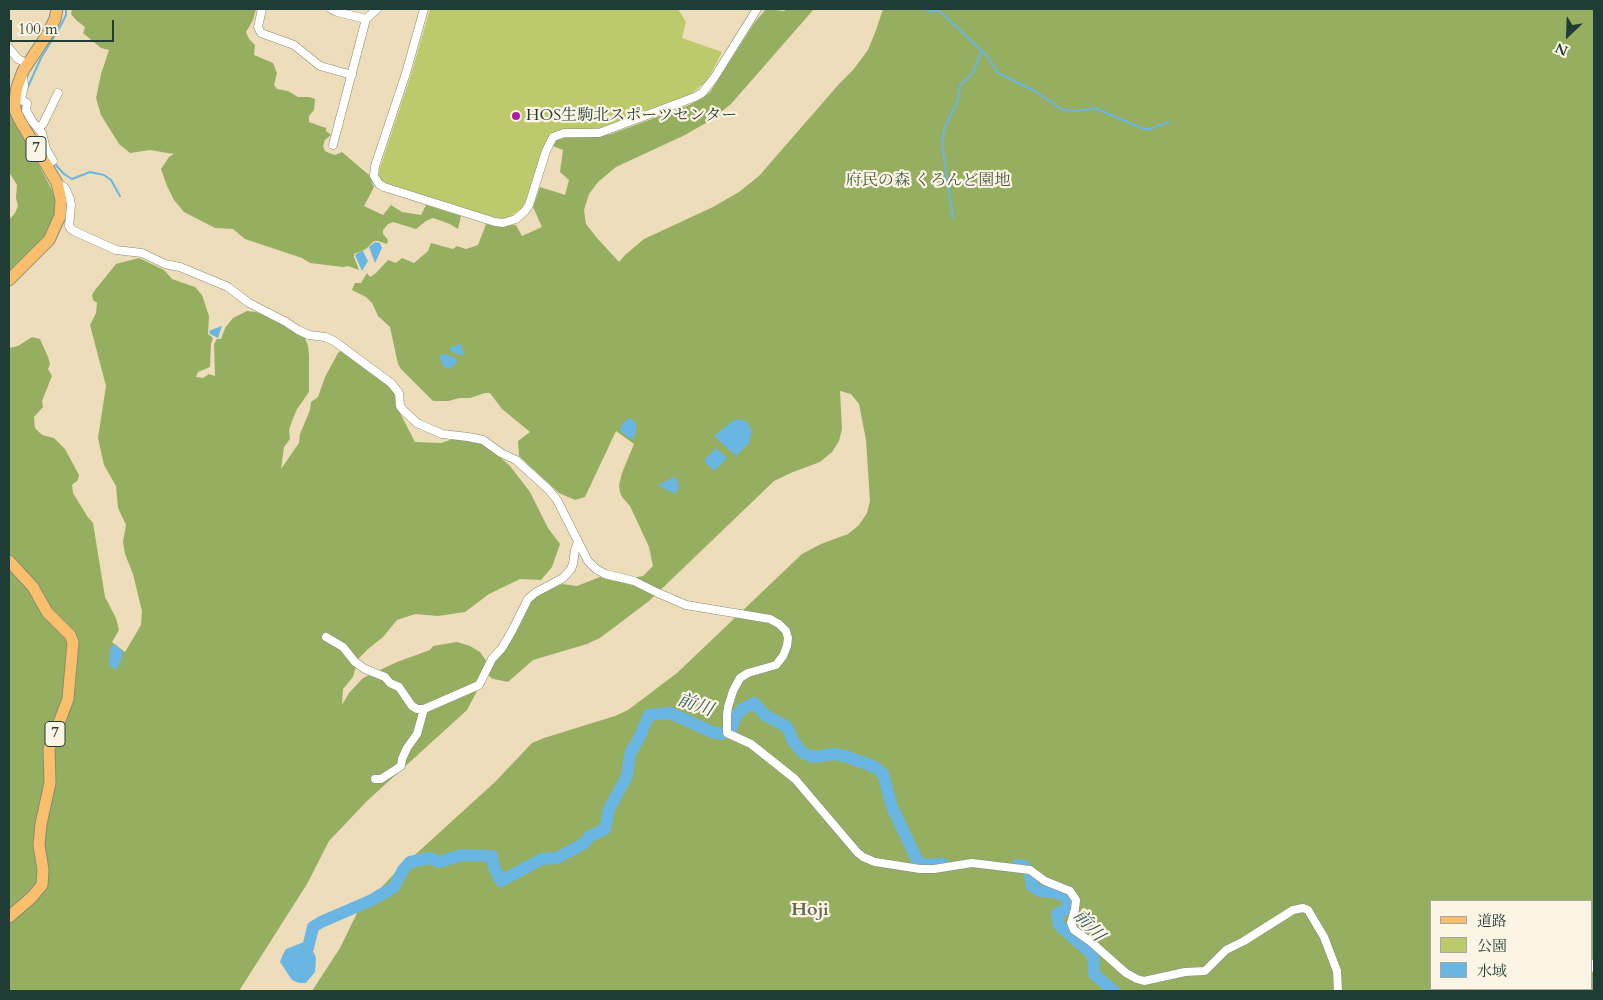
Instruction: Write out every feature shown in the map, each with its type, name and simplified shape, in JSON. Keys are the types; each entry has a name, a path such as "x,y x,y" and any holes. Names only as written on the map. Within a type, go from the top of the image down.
{"main road":[{"name":"7","path":"9,280 49,240 60,216 61,200 57,183 12,106 25,67 51,27 57,9"},
{"name":"7","path":"9,561 33,587 47,612 70,635 74,642 74,650 68,699 49,749 50,783 40,824 39,845 43,870 42,884 9,917"}],"street":[{"path":"262,9 258,31 262,34 294,46 320,66 352,75"},
{"path":"331,9 366,19"},
{"path":"333,145 366,19 377,9"},
{"path":"424,9 406,73 375,166 374,176 379,184 384,187 503,223 516,219 525,212 529,205 546,151 554,138 564,133 599,133 702,93 714,78 757,9"},
{"path":"9,48 25,67 21,100 27,103 26,110 42,133 46,149 53,161"},
{"path":"39,128 43,124 58,93"},
{"path":"57,183 66,188 70,199 71,229 116,250 142,254 228,287 249,303 298,330 334,342 381,375 395,388 399,393 400,406 417,423 442,434 483,440 501,453 516,460 548,489 557,500 588,562 596,569 605,574 634,581 686,605 770,619 779,624 786,631 788,638 787,646 780,661 776,665 744,675 737,683 728,707 727,731 751,744 795,779 863,857 875,862 920,869 934,870 972,863 1027,869 1045,881 1070,891 1076,900 1075,914 1071,923 1074,930 1091,942 1126,973 1144,981 1185,972 1204,971 1226,950 1293,910 1303,908 1308,910 1330,951 1337,971 1338,991"},
{"path":"326,637 343,647 355,662 365,669 384,677 390,683 399,687 416,709 424,709 480,685 492,659 507,640 528,599 563,578 571,568 578,542"},
{"path":"375,779 381,779 401,766 407,748 417,734 424,709"}],"green space":[{"path":"72,9 256,9 253,20 246,32 249,39 255,45 254,55 273,63 277,73 274,85 277,89 288,91 298,97 315,99 314,110 309,116 309,122 326,128 326,131 331,135 325,140 323,146 325,151 335,155 342,152 369,175 374,187 364,206 383,215 391,205 402,212 421,215 426,205 461,216 458,229 433,218 416,229 393,222 388,224 383,230 383,234 388,240 387,244 374,241 366,249 354,254 359,270 348,266 310,263 302,258 245,239 233,229 215,228 184,212 174,200 161,169 169,157 174,154 150,150 130,153 119,144 101,115 96,98 109,50 101,48 83,33 85,27 71,14"},
{"name":"HOS生駒北スポーツセンター","path":"430,9 678,9 686,22 682,38 722,52 707,81 687,97 602,128 566,130 548,138 524,207 507,218 496,218 385,184 381,181 378,174 411,75"},
{"name":"府民の森 くろんど園地","path":"766,9 784,11 787,9 814,9 731,104 711,120 685,135 616,167 598,182 589,194 584,210 586,224 619,262 644,239 713,207 739,192 759,176 853,70 868,50 883,9 1594,9 1594,991 312,991 340,948 357,913 395,873 495,782 532,743 628,710 677,673 802,554 821,544 848,534 859,525 867,513 870,501 866,440 859,404 851,394 840,391 842,429 839,441 832,452 820,462 774,481 649,601 600,638 587,644 533,660 508,682 491,678 487,672 527,603 536,596 562,584 577,586 600,577 614,581 643,576 653,566 649,547 630,506 620,492 619,485 622,473 634,444 616,431 585,497 575,500 559,493 519,456 518,441 530,432 502,409 490,393 470,398 433,401 398,364 390,327 378,316 372,303 366,297 352,290 355,283 361,283 367,273 370,277 388,260 396,263 402,258 414,263 428,251 431,243 453,249 457,246 466,249 478,245 486,224 495,226 516,225 522,236 542,227 533,207 540,187 565,195 569,180 560,172 563,150 553,146 557,140 598,137 611,134 687,106 710,92 755,22"},
{"path":"9,109 51,188 57,205 55,220 44,239 9,272 9,220 18,206 16,198 17,185 9,172"},
{"path":"139,258 164,270 172,279 195,287 202,295 209,316 208,334 213,338 210,367 198,372 196,377 203,378 209,374 215,376 214,344 217,339 221,339 225,328 233,318 247,311 256,312 276,320 305,338 309,355 309,392 297,409 292,421 289,430 290,439 284,447 281,469 299,443 300,434 310,410 311,402 318,397 325,377 338,353 342,350 393,388 398,409 415,442 441,443 453,439 470,439 489,447 510,466 530,492 548,528 560,544 552,567 541,580 520,579 489,594 465,612 438,616 415,614 397,620 383,637 358,659 353,677 343,689 342,705 349,693 363,678 397,662 430,650 433,646 457,642 470,646 480,652 487,662 477,691 467,710 367,801 329,841 307,884 239,991 9,991 9,348 18,346 32,337 40,339 48,357 50,364 48,369 52,376 42,401 43,407 34,417 35,428 42,435 54,438 65,449 79,475 78,480 72,485 73,493 93,523 105,597 116,618 119,630 112,642 125,652 141,625 142,611 133,574 125,554 123,542 126,525 118,508 116,486 104,465 98,438 106,386 90,325 96,313 97,303 93,300 92,295 95,290 116,264"}],"water":[{"path":"375,242 380,243 382,248 375,263 369,247"},
{"path":"363,251 368,261 362,271 355,255"},
{"path":"222,326 218,338 210,334 211,330"},
{"path":"461,344 464,355 450,351 451,347"},
{"path":"445,354 457,359 457,362 449,369 444,367 439,356"},
{"path":"629,418 636,424 636,432 632,440 620,431 622,424"},
{"path":"739,419 747,422 752,431 749,443 736,456 714,436 731,422"},
{"path":"716,448 727,458 714,471 705,462 705,459"},
{"path":"676,477 679,487 676,493 659,486 660,484"},
{"path":"112,645 116,645 123,652 116,670 109,665"},
{"path":"304,942 316,958 315,972 306,983 299,983 292,980 280,962 286,949"}],"waterway":[{"path":"26,91 41,58 66,15 66,9"},
{"path":"926,9 930,12 937,10 947,18 987,56 998,73 1033,90 1063,110 1077,111 1095,108 1144,129 1150,129 1169,122"},
{"path":"953,218 942,144 944,129 958,100 960,85 974,71 981,52"},
{"path":"22,102 24,116 32,126"},
{"path":"54,163 64,174 72,179 90,172 104,175 111,180 120,196"},
{"name":"前川","path":"308,948 313,927 372,900 394,887 403,870 410,862 430,858 439,862 462,855 492,856 494,868 501,881 542,859 557,858 583,844 590,836 605,829 609,809 627,776 630,754 649,715 670,713 712,732 723,734 731,730 735,718 742,709 754,703 765,715 787,727 793,741 803,753 813,757 834,754 845,756 875,767 883,774 892,807 918,862 925,865 943,864"},
{"name":"前川","path":"1018,865 1024,866 1030,873 1032,886 1040,891 1055,892 1066,897 1070,907 1057,914 1059,925 1093,955 1094,974 1114,991"}],"place":[{"name":"HOS生駒北スポーツセンター","path":"516,116"}],"district":[{"name":"Hoji","path":"810,911"}]}
